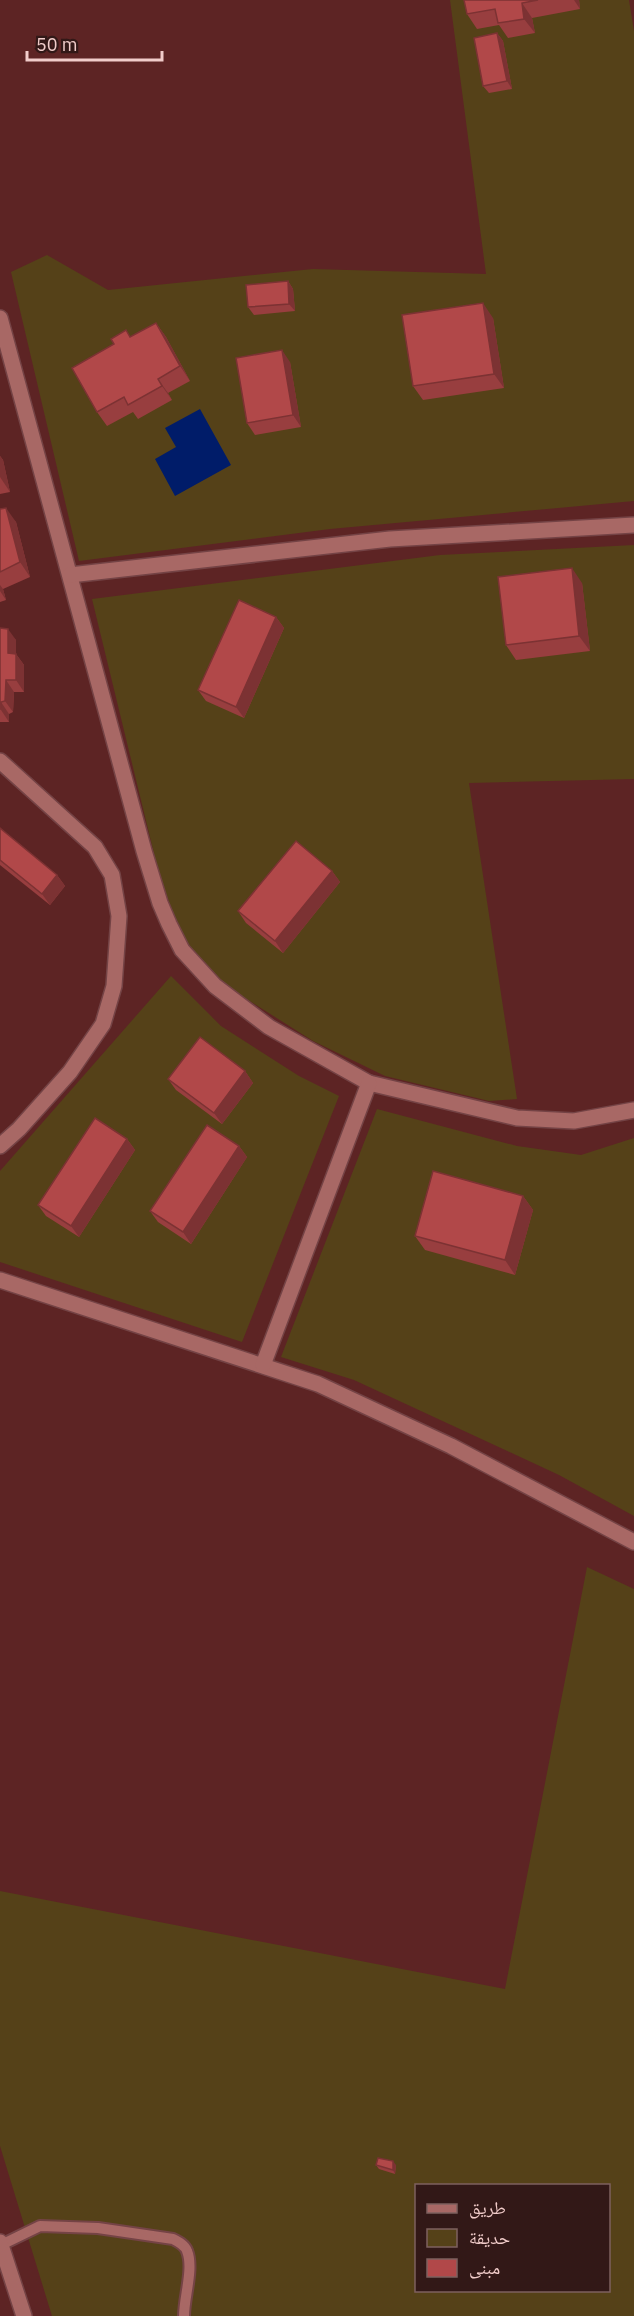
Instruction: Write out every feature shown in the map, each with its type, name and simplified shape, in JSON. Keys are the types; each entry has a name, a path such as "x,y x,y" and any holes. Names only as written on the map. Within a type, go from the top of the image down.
{"street":[{"path":"0,318 156,893 182,950 215,986 269,1027 369,1083 517,1118 574,1121 634,1110"},
{"path":"70,575 390,539 634,525"},
{"path":"0,760 95,846 112,875 119,916 114,986 103,1024 70,1072 19,1129 0,1146"},
{"path":"263,1365 369,1083"},
{"path":"0,1280 318,1384 440,1441 634,1542"},
{"path":"1,2243 24,2316"}],"lane":[{"path":"1,2243 40,2226 99,2228 172,2239 182,2244 187,2250 189,2263 184,2316"}],"green space":[{"path":"450,0 629,0 634,31 634,501 330,529 79,561 11,272 47,255 108,290 313,269 486,274"},
{"path":"634,545 634,779 469,783 517,1099 489,1101 385,1076 313,1041 226,986 182,941 157,866 92,599 440,555"},
{"path":"171,976 221,1026 299,1076 339,1096 242,1342 0,1262 0,1171"},
{"path":"377,1109 517,1146 581,1155 634,1138 634,1516 559,1475 354,1380 281,1357"},
{"path":"587,1567 634,1589 634,2316 52,2316 0,2146 0,1891 505,1989"}],"shaded area":[{"path":"200,409 231,465 175,496 155,459 176,447 165,428"}],"building":[{"path":"464,0 538,0 522,3 524,19 498,23 495,9 467,14"},
{"path":"497,33 507,81 483,86 474,38"},
{"path":"288,281 289,304 248,307 246,285"},
{"path":"483,303 494,374 413,386 402,315"},
{"path":"156,323 180,366 158,379 162,386 128,405 124,397 97,412 72,368 114,344 111,339 126,330 130,337"},
{"path":"282,350 293,415 247,423 236,358"},
{"path":"6,508 20,562 0,572 0,509"},
{"path":"572,568 579,636 506,645 498,577"},
{"path":"239,600 276,617 236,707 198,690"},
{"path":"0,628 8,629 8,653 16,654 16,680 6,680 5,701 1,702 0,710"},
{"path":"0,828 57,875 42,894 0,860"},
{"path":"296,841 332,871 275,941 238,911"},
{"path":"200,1037 245,1071 214,1113 168,1079"},
{"path":"95,1118 127,1139 71,1226 38,1205"},
{"path":"207,1125 239,1146 183,1232 150,1211"},
{"path":"433,1171 523,1196 505,1260 415,1236"},
{"path":"378,2158 393,2161 393,2170 376,2165"}]}
